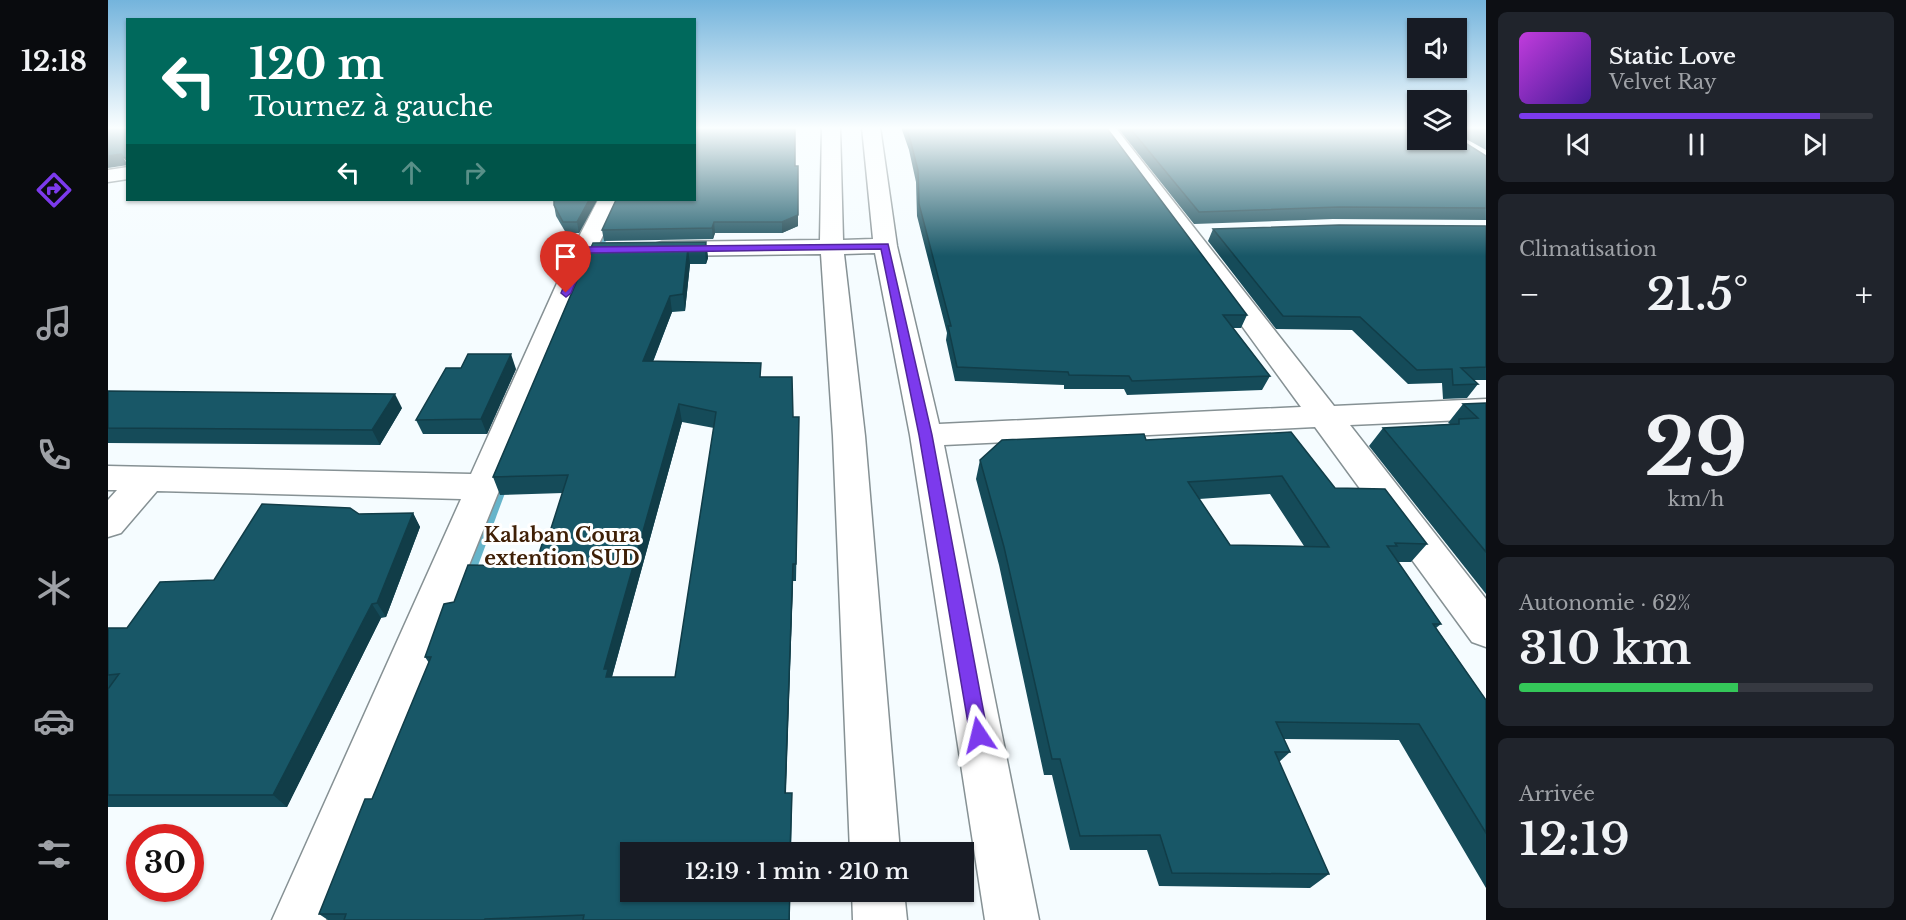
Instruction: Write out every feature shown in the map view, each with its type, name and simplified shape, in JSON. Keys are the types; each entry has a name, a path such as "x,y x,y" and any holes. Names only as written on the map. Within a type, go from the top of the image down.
{"street":[{"path":"831,170 832,247 849,436 874,842"},
{"path":"876,170 885,246 926,435 1012,920"},
{"path":"1143,170 1198,233 1326,417 1486,630"},
{"path":"108,176 126,173"},
{"path":"299,920 483,487 596,250 609,201"},
{"path":"643,250 885,246"},
{"path":"926,435 1486,409"},
{"path":"108,478 483,487"},
{"path":"108,523 149,478"},
{"path":"879,902 880,920"}],"building":[{"path":"696,170 798,170 798,215 782,222 714,222 712,228 602,230 616,201 696,201"},
{"path":"918,170 1138,170 1247,315 1223,315 1270,376 1132,381 1129,376 1069,375 1068,372 957,367 948,326 951,326 919,204"},
{"path":"1164,170 1486,170 1486,208 1339,207 1199,212"},
{"path":"554,201 588,201 577,222 563,222"},
{"path":"1339,225 1486,226 1486,367 1461,368 1478,384 1453,385 1452,369 1417,370 1360,317 1283,316 1213,229"},
{"path":"706,242 705,248 688,248 683,294 670,296 643,361 761,363 760,377 792,377 793,417 799,417 796,564 793,564 785,793 792,793 790,842 620,842 620,902 790,902 789,920 583,920 584,915 484,920 344,920 346,914 319,914 365,799 372,799 431,657 425,657 444,604 454,602 468,565 535,566 543,541 547,541 568,475 493,477 593,243","holes":["679,404 716,412 675,677 606,677 608,669 604,669"]},
{"path":"468,354 511,354 481,419 416,420 446,368 461,368"},
{"path":"108,391 395,394 372,430 108,428"},
{"path":"1486,403 1486,552 1383,428 1459,424 1459,419 1478,418 1463,404"},
{"path":"1291,432 1335,488 1385,489 1427,544 1395,543 1397,546 1387,546 1441,624 1433,624 1486,700 1486,833 1419,724 1276,722 1290,752 1275,752 1329,874 1172,873 1160,835 1080,836 1060,759 1052,759 1004,547 980,460 1002,440 1144,434 1146,440","holes":["1282,476 1329,547 1230,545 1188,482"]},
{"path":"262,504 350,508 359,514 413,513 377,603 372,604 273,795 108,795 108,689 119,674 108,675 108,628 127,628 160,582 214,580"}],"waterway":[{"path":"596,256 618,201"},
{"path":"466,579 505,477"}],"district":[{"name":"Kalaban Coura extention SUD","path":"562,546"}],"route":[{"path":"566,293 584,250 885,246 926,435 979,735"}]}
